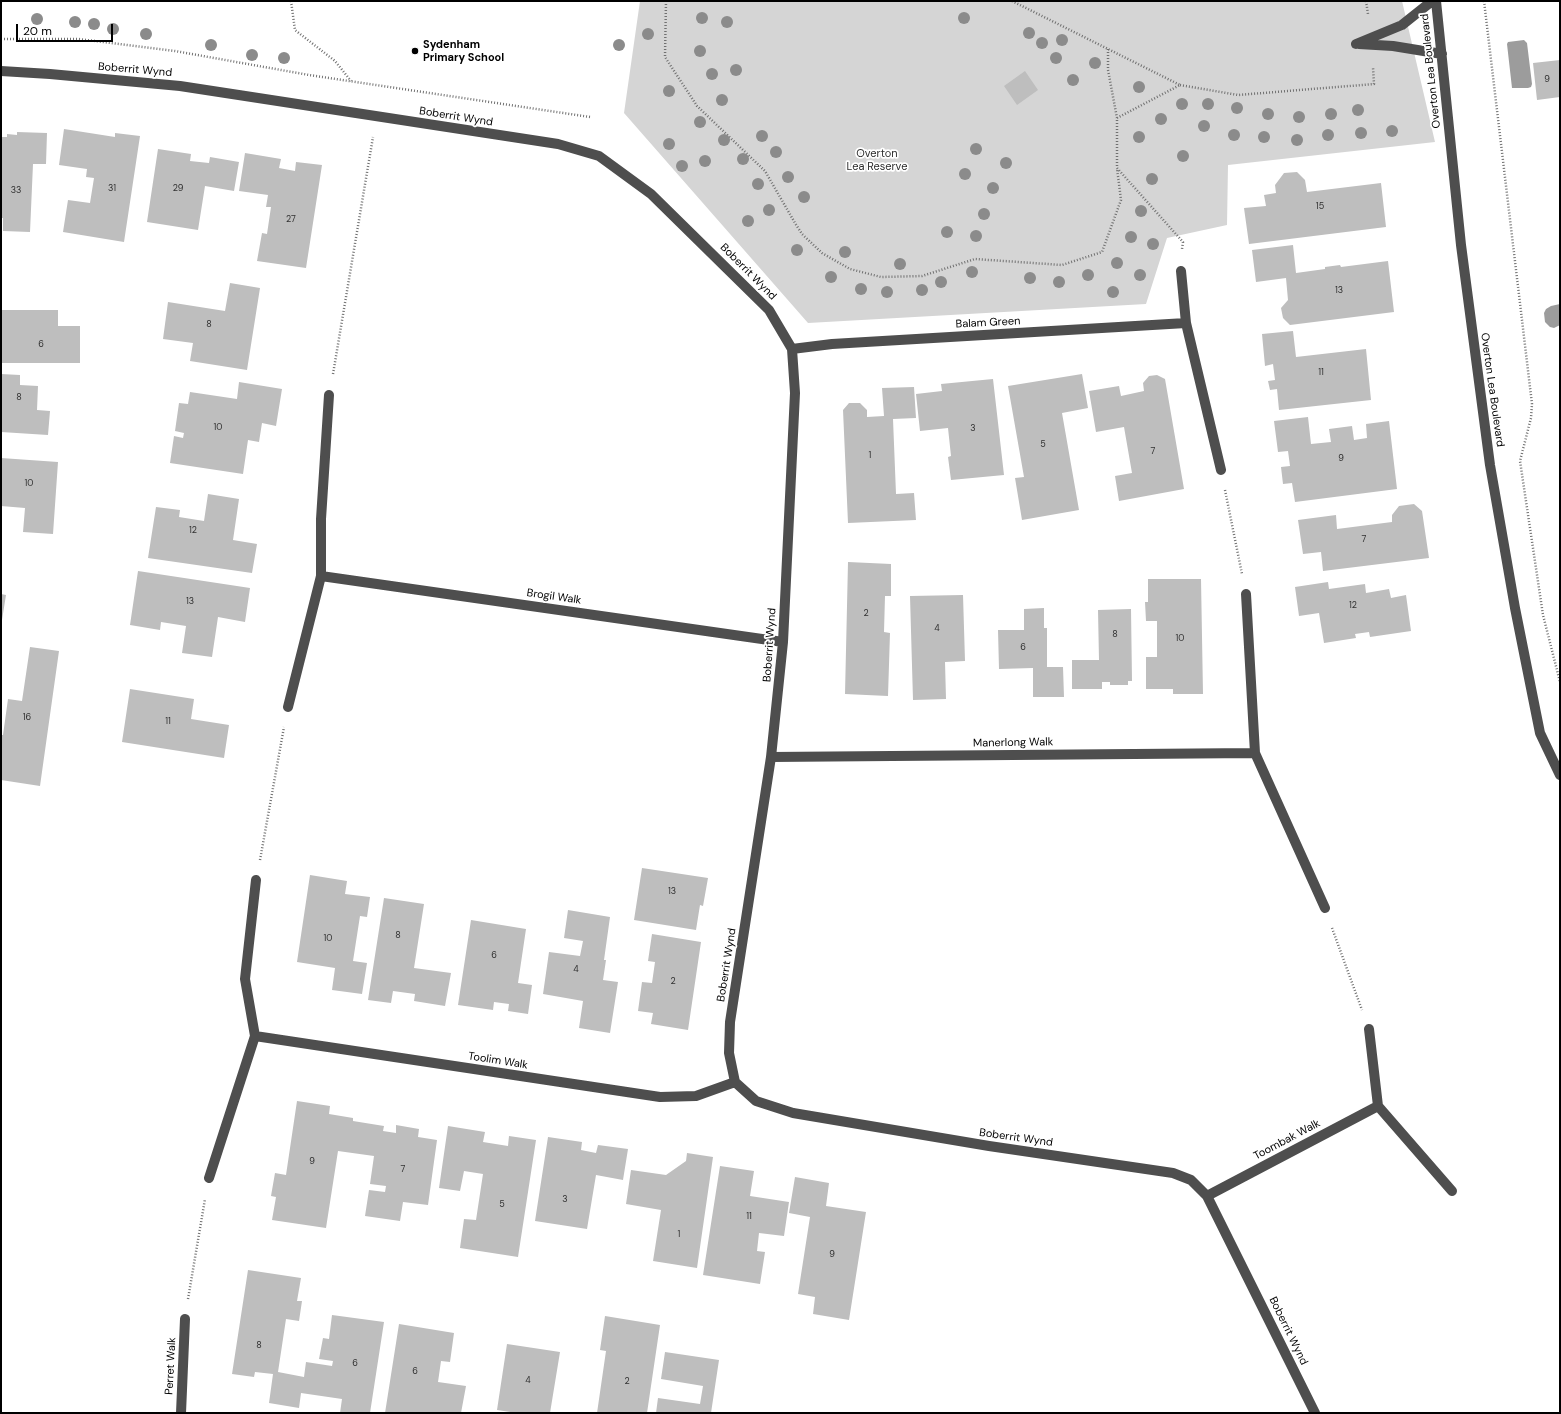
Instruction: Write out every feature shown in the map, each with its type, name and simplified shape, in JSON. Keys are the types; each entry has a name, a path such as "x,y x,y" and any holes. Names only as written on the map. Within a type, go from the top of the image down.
{"street":[{"path":"1372,41 1402,25 1432,1"},
{"name":"Overton Lea Boulevard","path":"1436,1 1461,245 1490,465 1515,608 1540,733 1560,775"},
{"path":"1372,41 1442,54"},
{"name":"Boberrit Wynd","path":"1,71 180,86 558,144 598,156 651,194 770,310 792,349 795,393 783,642 771,757 730,1022 729,1054 735,1082 756,1101 793,1113 990,1146 1173,1173 1191,1180 1207,1196 1315,1413"},
{"path":"1181,271 1186,323 1221,470"},
{"name":"Balam Green","path":"792,349 832,344 1186,323"},
{"path":"288,707 321,576 321,519 329,394"},
{"name":"Brogil Walk","path":"321,576 783,642"},
{"path":"1246,594 1255,753 1325,908"},
{"name":"Manerlong Walk","path":"771,757 1255,753"},
{"path":"209,1178 255,1036 245,979 256,880"},
{"path":"1369,1029 1378,1106 1452,1191"},
{"name":"Toolim Walk","path":"255,1036 660,1098 696,1096 735,1082"},
{"name":"Toombak Walk","path":"1207,1196 1378,1106"},
{"name":"Perret Walk","path":"181,1413 185,1319"}],"path":[{"path":"291,1 294,30 335,61 351,81"},
{"path":"666,1 665,57 697,106 765,171 802,234 822,253 850,269 881,277 922,276 975,259 1062,265 1102,252 1121,200 1116,168 1116,118 1108,70 1108,50"},
{"path":"1012,1 1180,85 1238,95 1374,84 1372,41 1366,1"},
{"path":"1484,1 1532,404 1520,460 1543,615 1560,682"},
{"path":"1,38 79,39 175,51 351,81 590,117"},
{"path":"1116,118 1180,85"},
{"path":"329,394 376,117"},
{"path":"1116,168 1183,242 1181,271"},
{"path":"1221,470 1246,594"},
{"path":"256,880 288,707"},
{"path":"1325,908 1369,1029"},
{"path":"185,1319 209,1178"}],"green space":[{"name":"Overton Lea Reserve","path":"640,1 1402,1 1435,142 1228,165 1227,225 1167,238 1146,304 808,323 624,113"}],"shaded area":[{"path":"1524,40 1527,43 1532,84 1531,87 1528,88 1512,88 1507,44 1508,42"},
{"path":"1560,304 1560,325 1554,328 1550,327 1545,322 1544,313 1546,309 1551,306"}],"building":[{"path":"1560,60 1560,97 1537,100 1533,63"},
{"path":"1025,71 1038,90 1017,105 1004,86"},
{"path":"64,129 115,137 115,133 140,136 124,242 63,232 68,200 90,203 94,178 86,177 87,169 59,165"},
{"path":"17,132 47,133 46,164 33,164 30,232 3,231 3,218 1,218 1,137 7,137 7,134 17,135"},
{"path":"158,149 191,154 190,161 209,163 210,157 239,162 234,191 205,186 198,230 147,222"},
{"path":"245,153 281,159 279,168 295,171 296,162 322,165 306,268 257,261 262,233 267,234 271,207 266,207 268,195 239,191"},
{"path":"1297,172 1305,180 1307,192 1381,183 1386,227 1249,244 1244,208 1266,206 1264,195 1276,193 1275,185 1284,173"},
{"path":"1293,245 1296,273 1325,269 1325,267 1340,265 1341,267 1388,261 1394,312 1290,325 1283,318 1281,308 1288,300 1286,278 1256,282 1252,250"},
{"path":"230,283 260,288 247,370 190,361 193,343 163,339 168,302 225,311"},
{"path":"1,310 58,310 58,326 80,326 80,363 1,363"},
{"path":"1293,331 1296,357 1366,349 1371,400 1279,410 1277,389 1270,390 1268,381 1275,380 1273,364 1265,366 1262,334"},
{"path":"1,374 20,375 20,385 38,386 37,410 50,411 48,435 1,432"},
{"path":"1082,374 1088,408 1062,413 1079,510 1022,520 1015,478 1024,477 1008,386"},
{"path":"1157,375 1165,379 1184,489 1119,501 1115,476 1132,473 1124,427 1096,432 1089,391 1119,386 1121,396 1144,391 1143,383 1149,376"},
{"path":"993,379 1004,475 951,480 948,457 951,456 948,428 920,431 916,394 942,391 941,384"},
{"path":"239,382 282,389 276,426 262,423 259,442 248,440 243,474 170,463 174,436 183,438 184,433 175,431 179,403 188,404 190,392 237,399"},
{"path":"914,387 916,418 893,419 896,494 914,493 916,520 848,523 843,410 849,403 860,403 867,410 867,417 884,416 882,388"},
{"path":"1308,417 1311,444 1331,442 1329,429 1352,426 1354,440 1367,438 1366,424 1389,421 1397,489 1295,502 1292,483 1283,484 1281,467 1290,466 1288,451 1278,452 1274,421"},
{"path":"1,458 58,462 53,534 23,532 25,508 1,506"},
{"path":"208,494 239,499 233,540 257,544 252,573 148,558 156,507 180,510 179,517 204,521"},
{"path":"1414,504 1422,511 1429,558 1323,571 1321,552 1303,554 1298,520 1336,515 1337,529 1392,522 1392,515 1399,506"},
{"path":"848,562 891,564 891,596 885,596 884,632 890,633 888,696 845,694"},
{"path":"138,571 250,588 245,622 218,617 212,657 182,653 186,626 161,622 160,630 130,625"},
{"path":"1148,579 1201,579 1203,694 1173,694 1173,689 1146,689 1146,657 1157,657 1157,621 1146,621 1145,602 1148,602"},
{"path":"1328,582 1329,589 1365,584 1366,593 1389,589 1391,598 1406,595 1411,631 1370,637 1369,632 1355,634 1356,638 1324,643 1319,613 1299,616 1295,587"},
{"path":"1,594 6,595 2,620 1,620"},
{"path":"963,595 965,661 945,662 946,699 913,700 910,596"},
{"path":"1044,608 1044,628 1047,628 1047,667 1063,667 1064,697 1033,697 1033,668 999,669 998,630 1024,630 1024,609"},
{"path":"1131,609 1132,681 1128,681 1128,685 1110,685 1110,682 1102,682 1102,689 1072,689 1072,660 1099,660 1098,610"},
{"path":"30,647 59,651 40,786 1,780 1,735 3,735 8,699 22,701"},
{"path":"130,689 194,699 191,719 229,725 224,758 122,742"},
{"path":"642,868 708,878 703,906 700,905 696,930 634,920"},
{"path":"310,875 347,881 345,894 370,897 367,917 360,916 353,961 367,963 362,994 332,990 335,968 297,962"},
{"path":"384,898 424,904 414,968 451,973 445,1006 414,1001 415,994 393,991 391,1003 368,1000"},
{"path":"568,910 610,917 604,960 606,960 603,980 618,982 610,1033 579,1028 583,1001 543,994 549,952 580,956 583,941 564,938"},
{"path":"471,920 526,929 518,983 532,985 528,1014 508,1011 509,1004 494,1002 493,1010 458,1005"},
{"path":"652,934 701,942 688,1030 651,1024 653,1013 638,1011 642,982 652,983 655,962 648,961"},
{"path":"297,1101 330,1106 329,1114 353,1118 353,1121 384,1126 383,1131 396,1133 396,1125 419,1129 418,1137 437,1140 428,1205 403,1202 400,1221 365,1216 369,1190 385,1192 386,1186 370,1184 374,1156 338,1151 326,1228 272,1220 276,1197 271,1196 275,1173 286,1175"},
{"path":"448,1126 485,1132 483,1142 508,1146 509,1136 536,1140 518,1257 460,1248 464,1219 476,1220 483,1174 464,1171 460,1191 439,1188"},
{"path":"548,1137 582,1142 581,1150 596,1153 598,1145 628,1149 623,1180 596,1175 587,1229 535,1221"},
{"path":"687,1153 713,1157 697,1268 653,1261 661,1210 626,1204 631,1170 666,1175 686,1161"},
{"path":"720,1166 754,1171 750,1196 789,1202 784,1236 759,1233 757,1251 765,1252 760,1284 703,1275"},
{"path":"795,1177 829,1183 826,1206 866,1212 849,1320 813,1314 815,1297 798,1294 810,1217 789,1213"},
{"path":"248,1270 301,1278 297,1301 302,1301 299,1321 286,1319 278,1372 304,1377 306,1362 332,1366 333,1361 319,1359 323,1338 329,1339 332,1315 384,1322 370,1413 340,1413 342,1399 301,1393 299,1408 269,1403 273,1374 255,1372 254,1377 232,1374"},
{"path":"605,1316 660,1325 647,1413 597,1413 606,1351 600,1350"},
{"path":"399,1324 454,1333 450,1362 441,1361 438,1382 466,1386 461,1413 385,1413"},
{"path":"507,1344 560,1352 550,1413 517,1413 497,1410"},
{"path":"665,1352 719,1360 711,1413 656,1413 658,1398 700,1404 703,1386 661,1379"}],"place":[{"name":"Sydenham Primary School","path":"415,51"}]}
